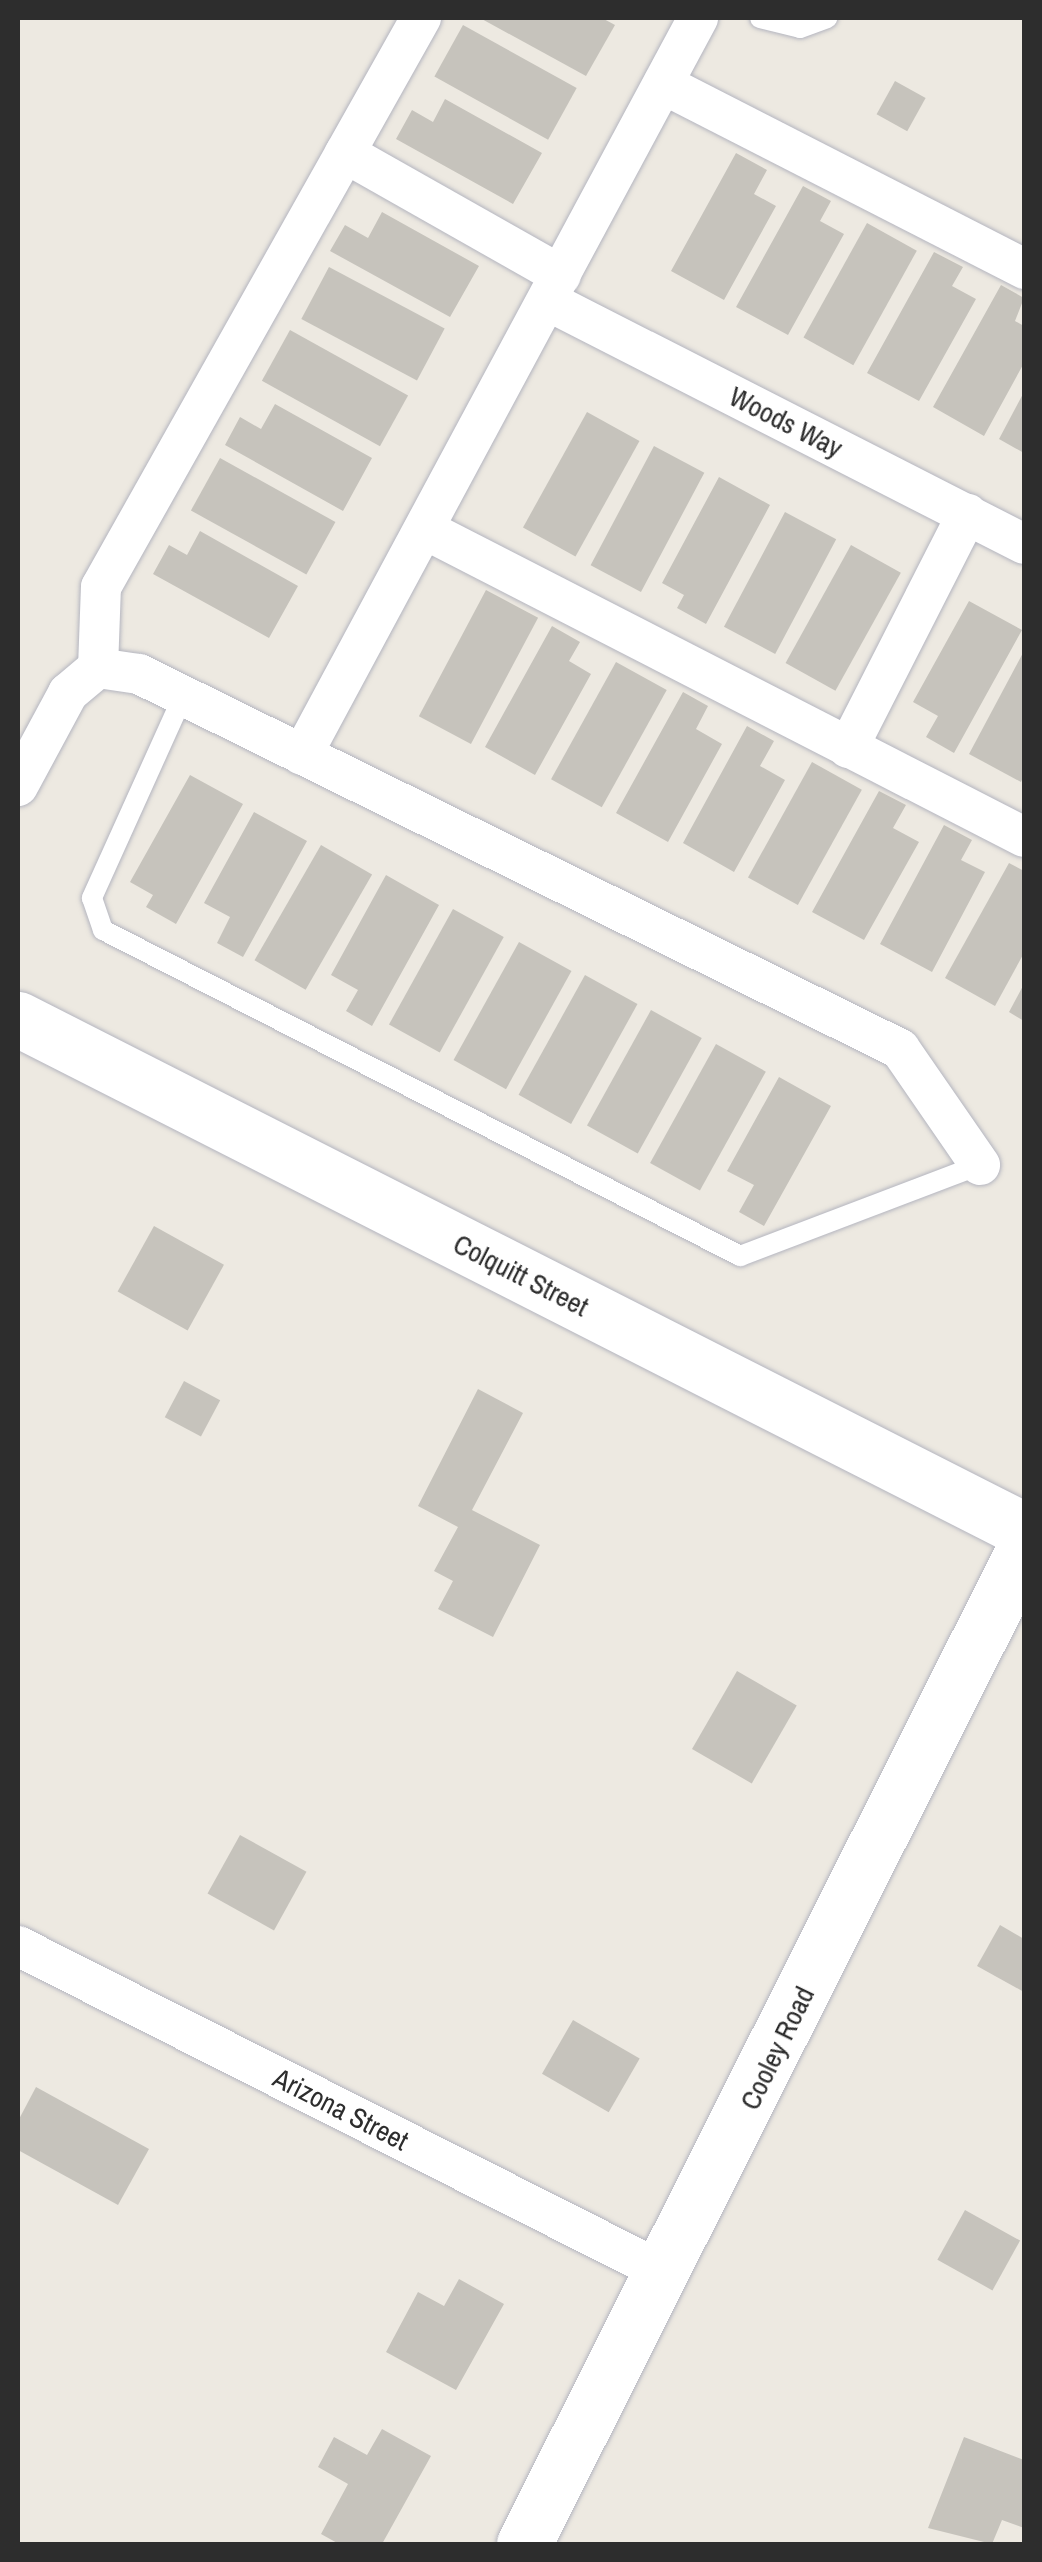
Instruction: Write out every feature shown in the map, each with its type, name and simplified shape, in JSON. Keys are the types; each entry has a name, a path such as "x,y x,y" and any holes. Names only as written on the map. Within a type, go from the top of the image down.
{"street":[{"path":"18,786 68,693 98,668 100,587 421,18"},
{"path":"302,754 698,18"},
{"path":"663,84 1024,269"},
{"name":"Woods Way","path":"345,154 555,288 1024,544"},
{"path":"848,748 967,514"},
{"path":"424,530 1024,838"},
{"path":"98,668 184,694 900,1049 980,1165"},
{"name":"Colquitt Street","path":"18,1020 1024,1530"},
{"name":"Cooley Road","path":"524,2544 666,2274 1024,1549"},
{"name":"Arizona Street","path":"18,1946 666,2274"}],"lane":[{"path":"760,18 800,28 826,18"},
{"path":"184,694 92,898 104,930 740,1256 980,1165"}],"building":[{"path":"480,18 602,18 615,25 586,76"},
{"path":"463,25 577,88 548,140 434,77"},
{"path":"895,81 926,98 907,131 877,114"},
{"path":"445,99 542,153 513,204 396,139 412,110 433,122"},
{"path":"736,153 767,170 754,194 776,206 724,300 671,271"},
{"path":"803,186 831,201 820,221 844,234 788,335 736,307"},
{"path":"382,212 479,266 450,317 330,251 345,225 368,238"},
{"path":"867,223 917,251 853,365 803,338"},
{"path":"934,252 963,267 952,286 976,299 919,401 867,373"},
{"path":"329,267 445,329 417,381 301,319"},
{"path":"1001,285 1024,298 1015,321 1024,326 1024,363 984,436 933,407"},
{"path":"290,330 408,395 380,446 262,381"},
{"path":"1024,392 1024,453 999,439"},
{"path":"275,404 372,458 343,511 225,445 240,417 261,429"},
{"path":"587,412 639,441 575,557 523,527"},
{"path":"654,446 704,473 641,592 591,565"},
{"path":"220,458 335,522 306,574 191,510"},
{"path":"719,477 770,505 706,624 677,608 684,595 662,583"},
{"path":"785,512 836,539 775,654 724,627"},
{"path":"200,531 298,586 269,638 153,574 169,545 187,555"},
{"path":"851,545 901,573 835,691 786,663"},
{"path":"486,590 538,618 471,744 419,716"},
{"path":"969,601 1022,630 954,753 926,737 938,716 913,702"},
{"path":"552,626 580,642 569,661 591,674 535,775 485,747"},
{"path":"1024,651 1024,775 1021,782 969,754"},
{"path":"616,662 667,690 602,807 551,779"},
{"path":"683,692 708,706 696,729 722,744 668,842 616,813"},
{"path":"747,726 774,741 760,766 785,780 734,872 683,843"},
{"path":"812,762 862,790 798,905 748,877"},
{"path":"190,775 243,804 176,924 146,907 153,895 130,882"},
{"path":"879,791 906,805 893,828 919,842 864,940 812,912"},
{"path":"254,812 307,841 243,957 217,943 230,917 204,903"},
{"path":"944,825 972,840 961,860 985,872 932,972 880,944"},
{"path":"321,845 372,874 306,990 254,960"},
{"path":"1009,863 1024,871 1024,953 995,1006 945,978"},
{"path":"386,875 439,905 372,1026 346,1011 358,990 331,975"},
{"path":"453,909 504,937 440,1053 389,1024"},
{"path":"519,942 571,971 506,1089 454,1060"},
{"path":"585,975 637,1004 571,1124 519,1095"},
{"path":"1024,984 1024,1021 1009,1012"},
{"path":"651,1010 702,1038 638,1154 587,1125"},
{"path":"716,1044 766,1072 700,1191 650,1163"},
{"path":"779,1077 831,1106 764,1226 739,1212 754,1185 727,1171"},
{"path":"154,1226 224,1265 188,1330 118,1292"},
{"path":"184,1381 220,1400 201,1436 165,1417"},
{"path":"478,1389 523,1413 472,1510 540,1545 493,1637 438,1609 453,1581 434,1571 458,1527 418,1506"},
{"path":"737,1671 797,1706 752,1783 692,1749"},
{"path":"240,1835 306,1872 274,1930 208,1894"},
{"path":"1000,1925 1024,1939 1024,1992 977,1966"},
{"path":"573,2020 640,2058 609,2112 542,2074"},
{"path":"36,2087 149,2149 118,2205 18,2150 18,2121"},
{"path":"965,2210 1020,2241 992,2290 937,2260"},
{"path":"459,2279 504,2304 456,2390 386,2352 418,2292 444,2306"},
{"path":"382,2429 431,2456 382,2544 339,2544 321,2534 348,2484 318,2467 334,2437 367,2455"},
{"path":"964,2437 1024,2460 1024,2528 1002,2520 992,2544 928,2528"}]}
